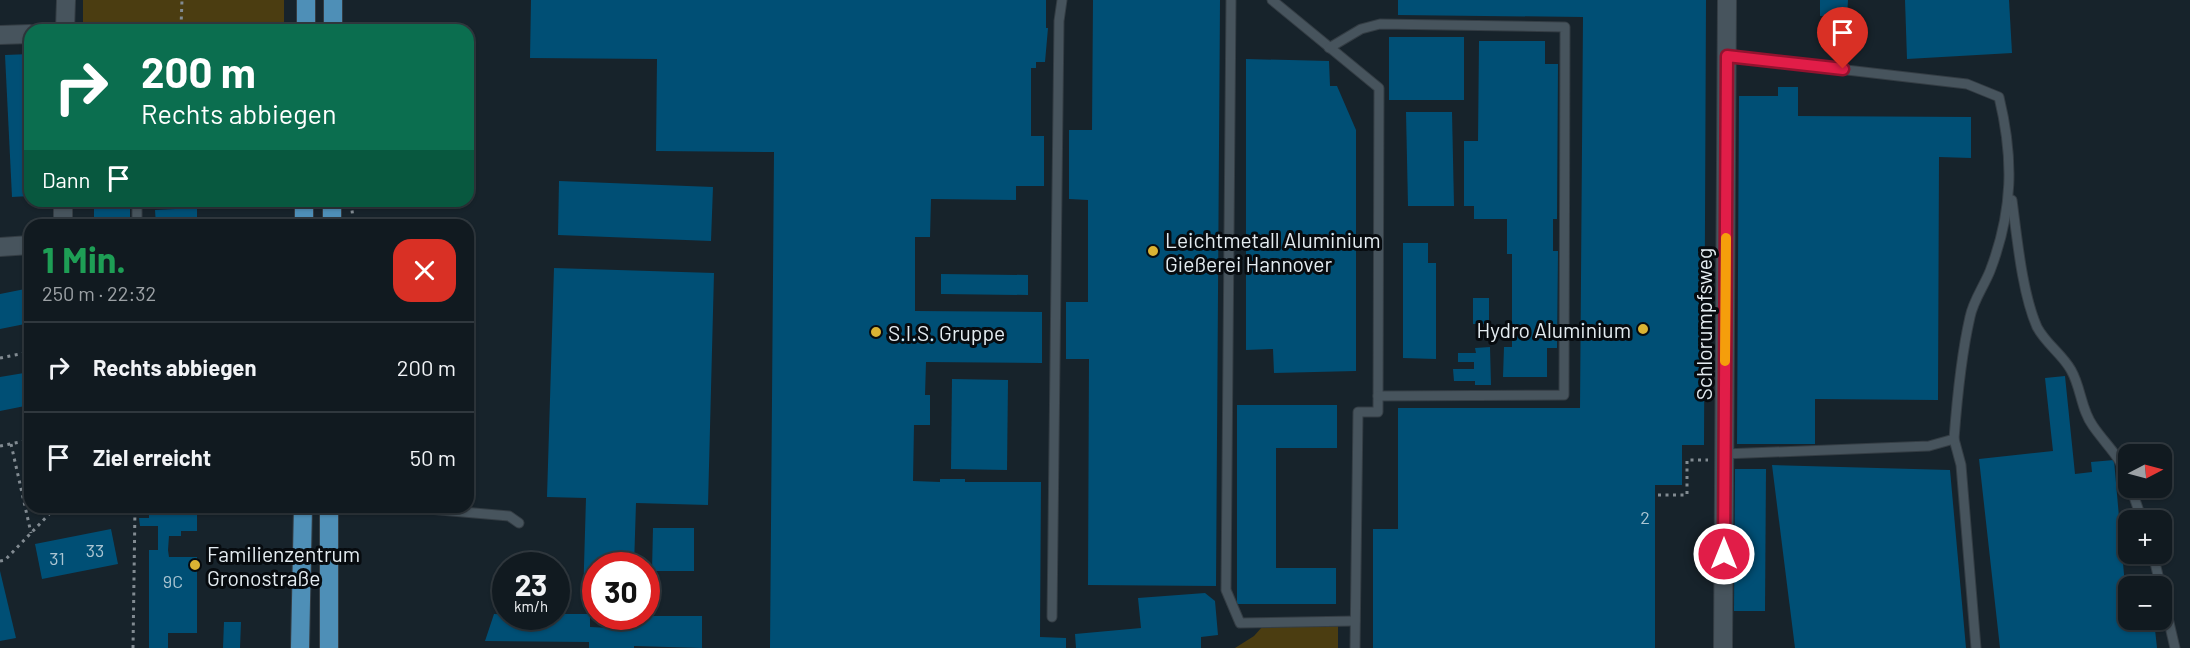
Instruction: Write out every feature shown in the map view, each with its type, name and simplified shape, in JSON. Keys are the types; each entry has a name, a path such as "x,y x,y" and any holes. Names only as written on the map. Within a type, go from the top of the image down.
{"main road":[{"path":"306,0 306,24"},
{"path":"333,0 333,24"},
{"path":"300,648 303,513"},
{"path":"329,513 329,648"}],"street":[{"path":"65,24 66,0"},
{"name":"Schlorumpfsweg","path":"1723,648 1727,0"},
{"path":"0,35 24,34"},
{"path":"0,247 24,245"}],"lane":[{"path":"1053,617 1059,21 1062,0"},
{"path":"1231,0 1226,590 1240,623 1355,621"},
{"path":"1272,0 1378,88 1378,412 1358,412 1355,648"},
{"path":"1329,48 1361,29 1380,24 1565,27 1564,395 1378,396"},
{"path":"1727,56 1967,84 1999,96 2008,131 2011,190 2019,250 2037,325 2046,342 2072,372 2092,425 2118,457"},
{"path":"1977,648 1961,465 1954,439 1970,314 1993,262 2003,231 2011,190"},
{"path":"1724,457 1929,446 1954,439"},
{"path":"474,513 509,516 519,523"},
{"path":"2155,564 2175,648"}],"path":[{"path":"181,24 182,0"},
{"path":"0,357 24,353"},
{"path":"0,446 24,441"},
{"path":"10,444 24,503"},
{"path":"1658,495 1687,495 1687,460 1724,457"},
{"path":"26,513 31,533"},
{"path":"0,561 5,560 51,513"},
{"path":"133,648 135,513"}],"shaded area":[{"path":"83,0 284,0 284,24 83,24"},
{"path":"1338,626 1338,648 1235,648 1254,636 1262,627"}],"building":[{"path":"531,0 1046,0 1046,28 1048,28 1045,62 1036,62 1036,68 1031,68 1031,136 1044,136 1044,186 1016,186 1016,200 931,199 930,237 915,237 915,311 1042,312 1042,363 926,362 925,395 930,395 930,425 914,425 913,481 940,482 940,479 965,479 965,482 1041,482 1040,637 1066,638 1066,648 770,648 774,152 656,151 657,59 530,58"},
{"name":"Leichtmetall Aluminium Gießerei Hannover","path":"1093,0 1220,0 1216,586 1088,585 1089,359 1066,359 1066,302 1088,302 1088,200 1069,199 1069,130 1092,130"},
{"name":"Hydro Aluminium","path":"1398,0 1706,0 1704,445 1682,445 1682,485 1655,485 1655,648 1373,648 1373,529 1398,529 1398,408 1580,408 1583,17 1398,15"},
{"path":"1820,0 1848,0 1847,17 1820,16"},
{"path":"1905,0 2009,0 2012,53 1907,59"},
{"path":"1389,37 1464,37 1464,100 1389,100"},
{"path":"1479,41 1545,41 1545,64 1558,64 1557,219 1553,219 1553,251 1558,251 1557,348 1547,348 1547,377 1503,377 1504,347 1512,347 1512,254 1507,254 1507,219 1474,219 1474,206 1464,206 1464,141 1478,141"},
{"path":"24,54 24,196 12,197 5,55"},
{"path":"1246,59 1329,61 1330,86 1337,86 1356,130 1356,371 1274,373 1273,349 1246,350"},
{"path":"1778,87 1798,87 1798,116 1971,117 1971,158 1939,157 1938,400 1815,399 1815,444 1737,444 1739,96 1778,96"},
{"path":"1406,112 1452,112 1454,206 1408,206"},
{"path":"559,181 713,187 711,241 558,235"},
{"path":"94,207 130,207 130,219 94,219"},
{"path":"175,207 197,207 197,219 156,219 155,210 175,209"},
{"path":"1403,243 1428,243 1428,263 1436,263 1436,359 1403,358"},
{"path":"554,268 714,273 708,505 636,503 634,552 584,552 586,498 547,497"},
{"path":"941,274 1028,275 1028,295 941,294"},
{"path":"24,289 24,324 0,329 0,294"},
{"path":"1473,298 1489,298 1489,324 1473,324"},
{"path":"1490,347 1491,385 1475,385 1475,381 1454,381 1453,369 1474,369 1474,362 1458,362 1458,353 1476,353 1475,348"},
{"path":"24,373 24,406 0,411 0,377"},
{"path":"2065,376 2075,474 2092,472 2091,462 2114,460 2118,510 2118,564 2123,564 2124,576 2118,576 2118,630 2155,630 2157,648 2000,648 1979,459 2053,451 2045,378"},
{"path":"952,379 1008,380 1007,470 951,469"},
{"path":"1237,405 1337,405 1337,448 1276,448 1276,568 1336,568 1336,604 1237,604"},
{"path":"1772,465 1950,470 1966,648 1795,648"},
{"path":"1735,469 1766,469 1765,611 1734,611"},
{"path":"149,513 197,513 197,531 181,531 181,536 169,536 168,550 169,557 197,557 197,633 168,633 168,648 149,648 149,550 158,550 158,526 140,526 139,518 149,518"},
{"path":"653,528 694,528 694,571 660,571 660,552 652,552"},
{"path":"111,529 118,564 42,579 35,544"},
{"path":"0,571 16,638 0,641"},
{"path":"1205,593 1215,601 1218,635 1201,637 1201,648 1076,648 1075,634 1141,628 1138,598"},
{"path":"570,614 582,614 582,630 660,630 660,616 702,616 702,648 634,646 634,648 589,648 589,642 485,641 492,620 492,630 570,630"},
{"path":"224,622 241,622 240,648 223,648"}],"slow traffic":[{"path":"1725,361 1726,238"}],"place":[{"name":"Leichtmetall Aluminium Gießerei Hannover","path":"1153,251"},
{"name":"Hydro Aluminium","path":"1643,329"},
{"name":"S.I.S. Gruppe","path":"876,332"},
{"name":"Familienzentrum Gronostraße","path":"195,565"}],"route":[{"path":"1724,554 1727,56 1843,69"}]}
